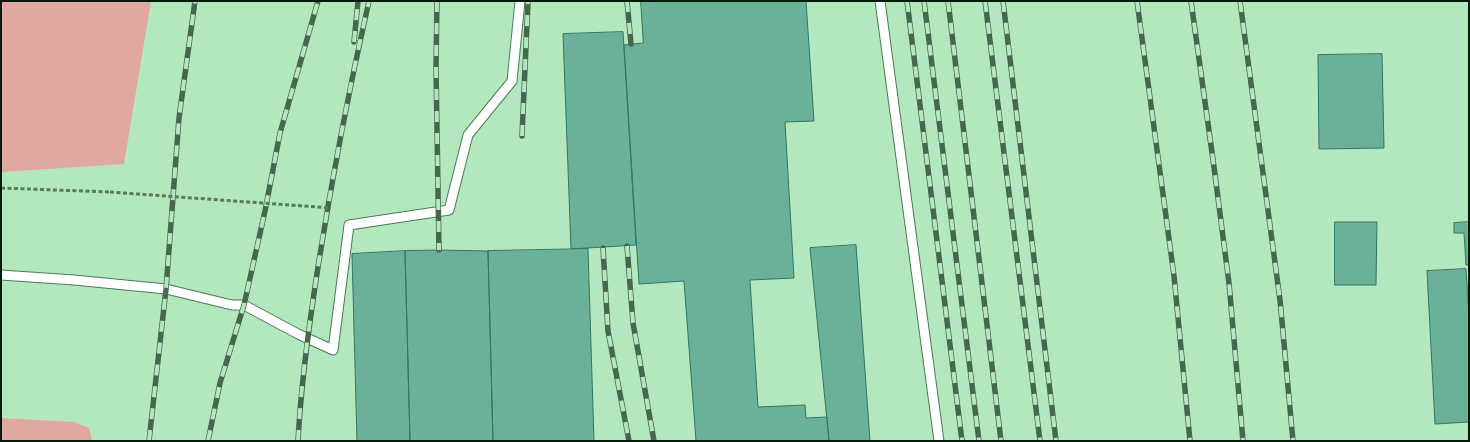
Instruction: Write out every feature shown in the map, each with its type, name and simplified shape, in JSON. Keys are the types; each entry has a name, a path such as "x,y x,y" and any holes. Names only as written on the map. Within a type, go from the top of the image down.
{"lane":[{"path":"1,275 166,289 232,305 244,305 298,334 333,350 349,225 449,210 468,135 512,81 520,1"},
{"path":"880,1 939,441"}],"path":[{"path":"1,188 110,192 331,208"}],"shaded area":[{"path":"1,1 151,1 124,164 1,172"},
{"path":"1,418 74,422 89,428 92,441 1,441"}],"building":[{"path":"641,1 806,1 814,121 785,122 794,278 750,280 758,407 805,405 806,418 827,417 829,441 696,441 684,281 639,284 624,45 643,43"},
{"path":"623,32 636,245 571,249 563,34"},
{"path":"1382,54 1384,148 1319,149 1318,55"},
{"path":"1335,222 1377,222 1376,285 1335,285"},
{"path":"1469,222 1469,265 1466,265 1464,233 1454,233 1454,223"},
{"path":"856,245 870,441 829,441 810,248"},
{"path":"588,249 594,441 493,441 488,251"},
{"path":"405,251 488,251 493,441 410,441"},
{"path":"405,251 410,441 357,441 352,254"},
{"path":"1466,269 1469,316 1469,422 1435,424 1427,271"}],"railway":[{"path":"149,441 166,289 179,118 195,1"},
{"path":"208,441 220,383 244,305 280,133 318,1"},
{"path":"354,42 358,1"},
{"path":"298,441 301,397 318,267 341,134 369,1"},
{"path":"437,1 436,68 439,250"},
{"path":"522,136 528,1"},
{"path":"627,1 631,44"},
{"path":"907,1 962,441"},
{"path":"924,1 979,441"},
{"path":"948,1 1001,441"},
{"path":"985,1 1040,441"},
{"path":"1003,1 1056,441"},
{"path":"1137,1 1174,276 1190,441"},
{"path":"1191,1 1229,283 1243,441"},
{"path":"1240,1 1280,300 1293,441"},
{"path":"627,246 633,323 654,441"},
{"path":"603,248 608,331 629,441"}]}
